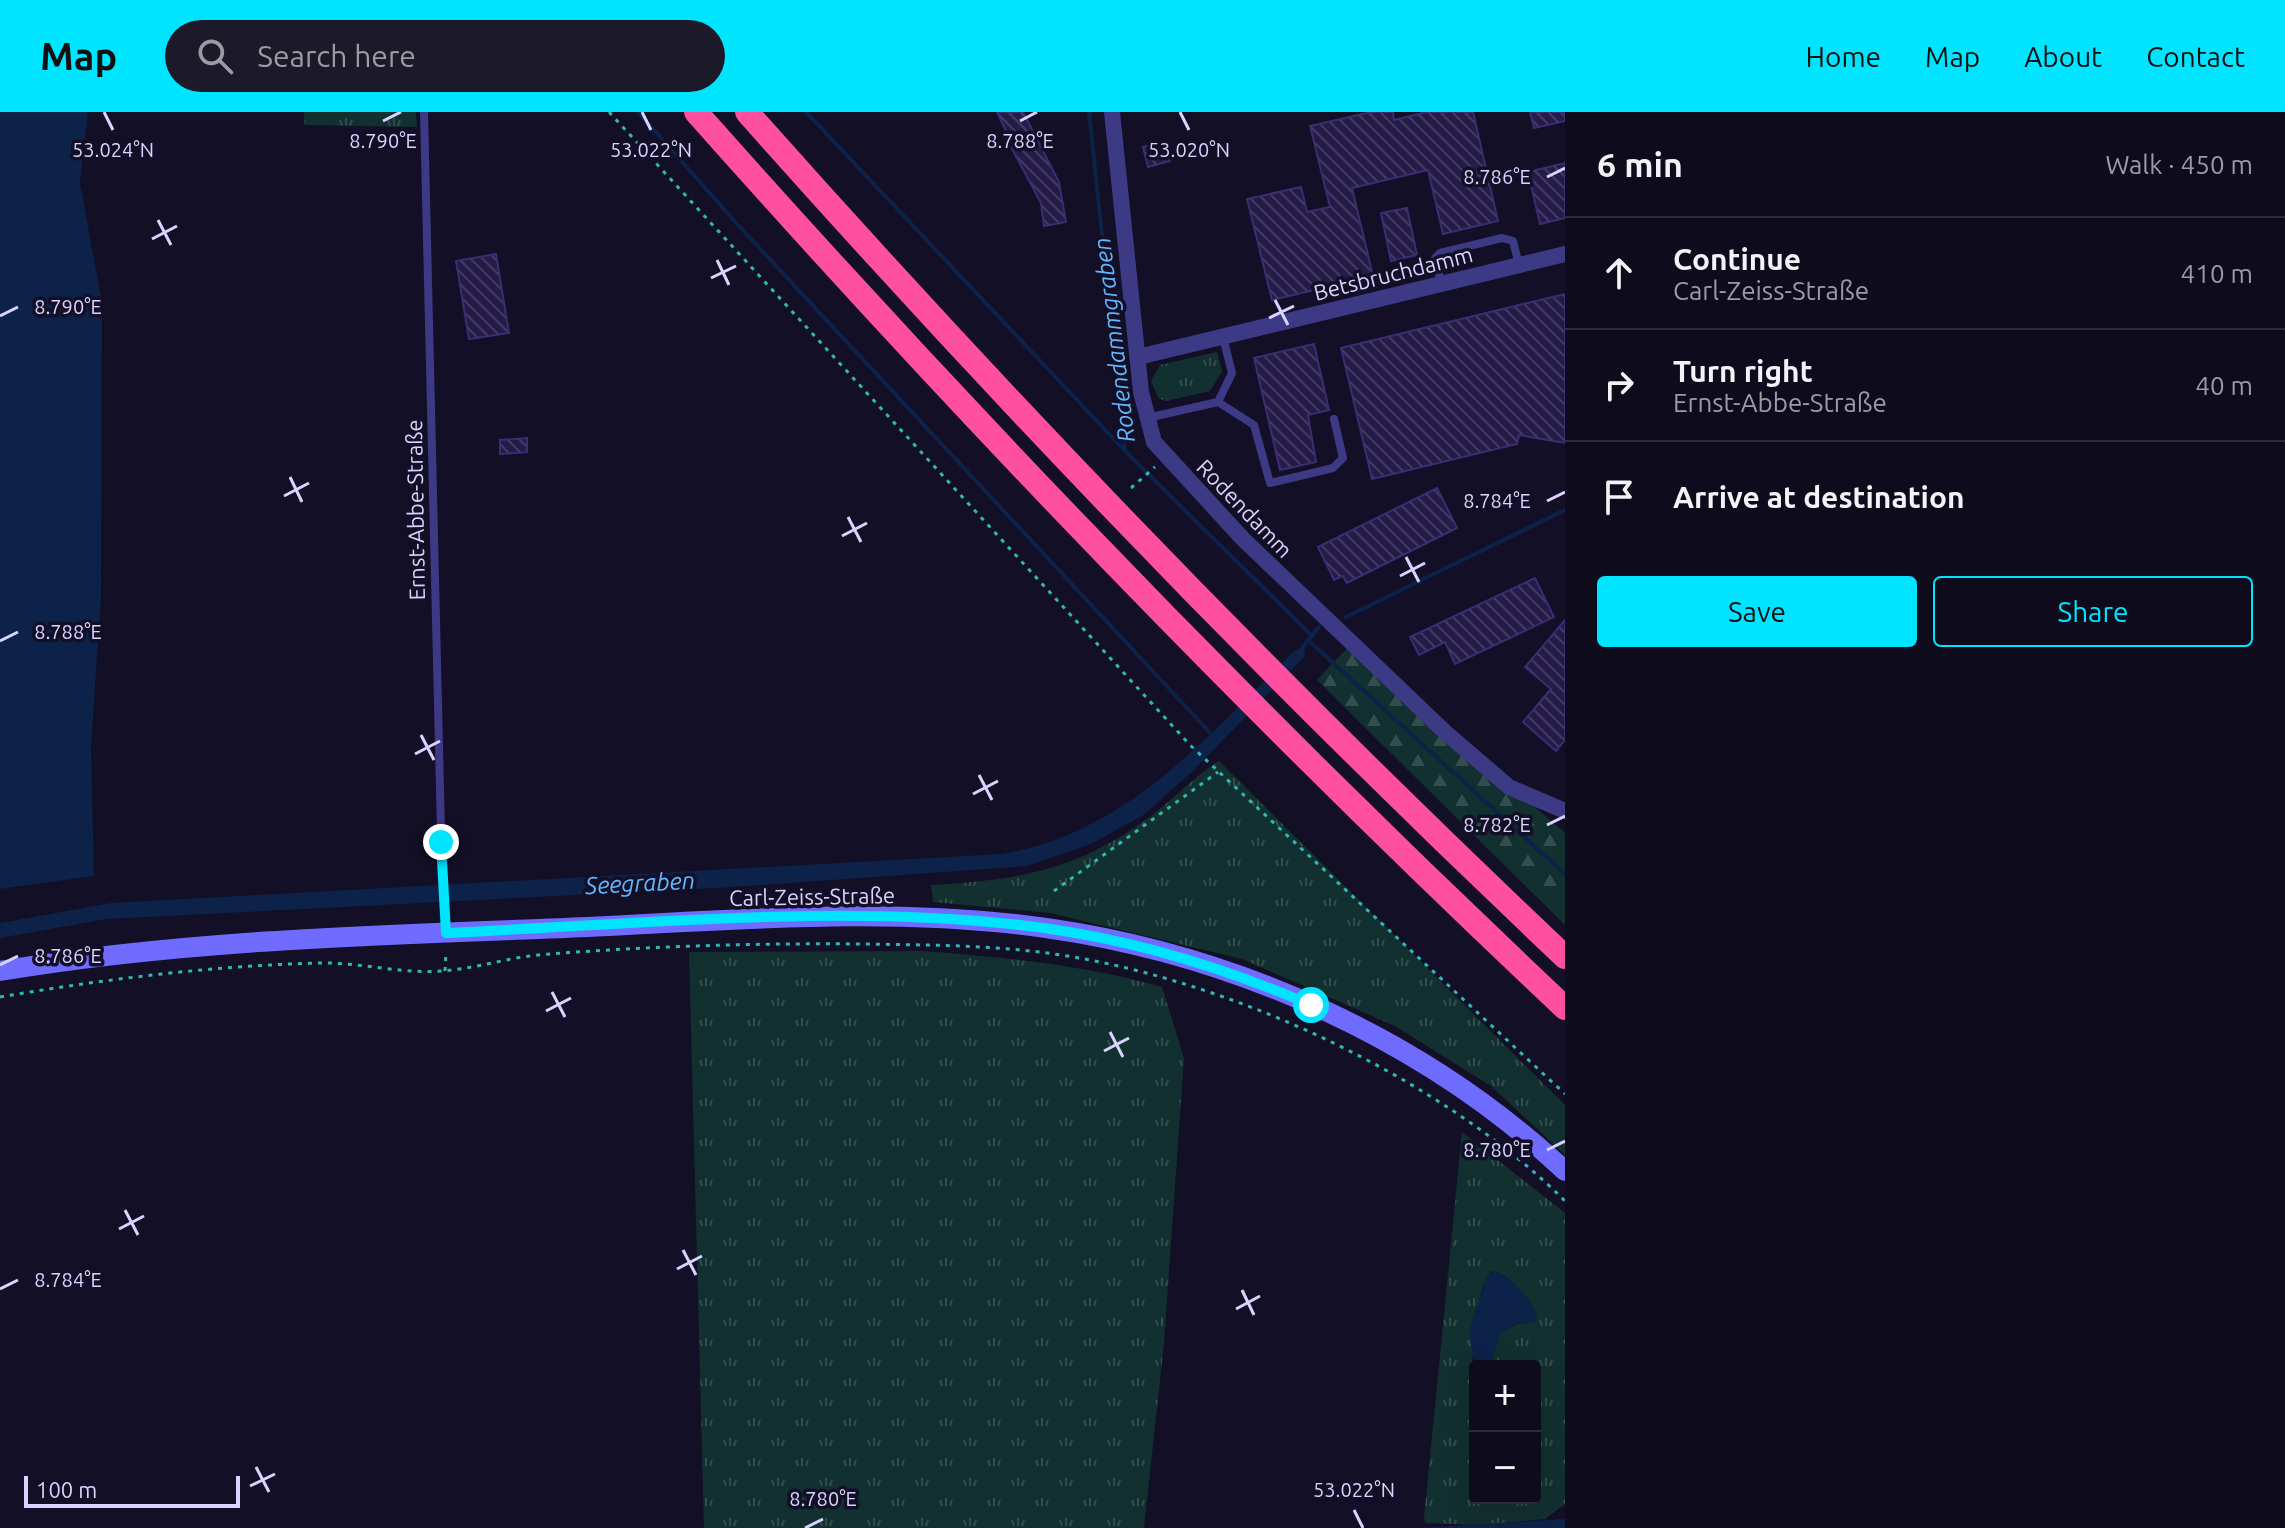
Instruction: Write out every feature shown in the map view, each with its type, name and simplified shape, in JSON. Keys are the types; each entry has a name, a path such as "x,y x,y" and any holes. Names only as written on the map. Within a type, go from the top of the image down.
{"highway":[{"path":"696,112 945,385 1252,702 1565,1008"},
{"path":"747,112 879,261 1125,522 1565,957"}],"main road":[{"name":"Carl-Zeiss-Straße","path":"0,971 196,945 873,918 989,922 1098,937 1240,976 1359,1027 1450,1081 1565,1171"}],"street":[{"name":"Rodendamm","path":"1112,112 1138,357 1146,418 1154,442 1243,539 1445,732 1509,787 1565,811"},
{"name":"Betsbruchdamm","path":"1138,357 1565,254"}],"lane":[{"name":"Ernst-Abbe-Straße","path":"424,112 442,874 446,933"},
{"path":"1441,284 1435,258 1452,250 1502,238 1513,241 1519,265"},
{"path":"1218,402 1232,373 1223,337"},
{"path":"1146,418 1218,402 1254,425 1270,483 1333,468 1343,458 1334,419"}],"path":[{"path":"609,112 1190,745 1565,1094"},
{"path":"1131,488 1165,457"},
{"path":"1054,891 1218,772"},
{"path":"445,971 446,933"},
{"path":"0,997 97,980 273,965 349,963 445,971 533,956 718,944 956,945 1041,952 1148,974 1257,1010 1335,1044 1396,1076 1473,1127 1565,1201"}],"green space":[{"path":"304,112 416,112 417,127 304,125"},
{"path":"1217,352 1222,371 1210,391 1166,401 1158,398 1151,381 1160,365"},
{"path":"1348,647 1565,833 1565,925 1317,680"},
{"path":"1219,761 1565,1105 1565,1155 1491,1086 1395,1026 1242,959 1050,913 933,902 931,885 992,880 1045,870 1095,851 1147,819"},
{"path":"922,951 1043,963 1162,987 1184,1058 1164,1343 1144,1528 704,1528 689,952"},
{"path":"1462,1132 1565,1213 1565,1504 1545,1519 1482,1525 1425,1523"}],"water":[{"path":"0,112 88,112 80,183 102,303 101,597 91,746 94,876 0,889"},
{"name":"Seegraben","path":"1304,645 1305,656 1191,773 1142,816 1091,844 1027,866 734,887 107,919 0,938 0,923 111,903 1001,854 1045,843 1087,826 1125,804 1196,748 1293,652"},
{"path":"1493,1271 1499,1273 1521,1290 1533,1306 1537,1321 1517,1324 1500,1333 1492,1360 1474,1360 1469,1330 1487,1277"},
{"path":"1565,1519 1565,1528 1417,1528"}],"building":[{"path":"997,112 1023,112 1059,182 1066,222 1044,226 1041,203 1004,134 1007,133"},
{"path":"1371,112 1393,112 1394,120 1427,112 1473,112 1498,221 1443,234 1428,170 1352,188 1373,276 1272,300 1247,199 1301,187 1307,212 1330,207 1310,126"},
{"path":"1530,112 1565,112 1565,121 1534,128"},
{"path":"1165,141 1170,161 1148,167 1143,147"},
{"path":"1565,163 1565,218 1540,224 1528,172"},
{"path":"1407,208 1417,255 1391,261 1381,213"},
{"path":"496,254 509,333 469,339 456,261"},
{"path":"1565,294 1565,443 1519,435 1517,444 1372,479 1341,348"},
{"path":"1314,344 1329,410 1308,415 1316,462 1280,470 1254,358"},
{"path":"527,438 527,452 500,454 500,440"},
{"path":"1437,488 1457,528 1347,583 1343,576 1334,580 1318,547"},
{"path":"1535,578 1554,617 1455,664 1445,642 1419,655 1410,637"},
{"path":"1565,620 1565,740 1556,751 1523,722 1551,689 1525,667"}],"waterway":[{"path":"638,112 738,225 1214,737"},
{"path":"806,112 1125,451"},
{"name":"Rodendammgraben","path":"1089,112 1125,451 1312,636"},
{"path":"1346,617 1565,510"},
{"name":"Rodendammgraben","path":"1303,647 1319,627"},
{"path":"1308,640 1565,874"}],"route":[{"path":"441,842 446,933 800,918 989,922 1098,937 1161,952 1240,976 1311,1005"}]}
